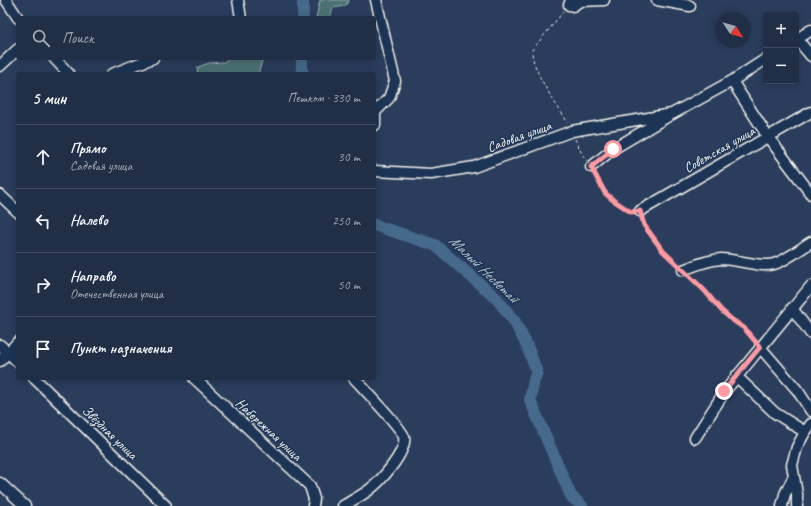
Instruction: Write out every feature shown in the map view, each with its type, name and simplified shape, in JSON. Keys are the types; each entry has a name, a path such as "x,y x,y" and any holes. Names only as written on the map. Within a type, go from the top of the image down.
{"street":[{"path":"6,0 17,16"},
{"path":"238,0 241,16"},
{"path":"375,0 395,81 390,98 376,111"},
{"path":"575,1 604,0"},
{"path":"657,0 690,6"},
{"path":"799,38 811,30"},
{"path":"799,41 811,56"},
{"path":"0,66 16,50"},
{"path":"56,60 67,72"},
{"path":"117,72 148,60"},
{"name":"Садовая улица","path":"591,167 613,149 732,81 763,61"},
{"path":"732,81 768,137 811,194"},
{"name":"Советская улица","path":"640,211 811,112"},
{"name":"Садовая улица","path":"376,171 431,174 474,167 572,131 672,114"},
{"path":"0,195 16,210"},
{"path":"683,270 706,261 722,259 765,265 774,264 811,242"},
{"path":"695,438 724,391 811,286"},
{"path":"792,308 811,334"},
{"path":"0,361 16,344"},
{"path":"0,345 16,360"},
{"path":"760,347 798,391 811,410"},
{"path":"736,376 775,413 808,428 797,447 792,465 797,506"},
{"name":"Звёздная улица","path":"36,380 166,506"},
{"name":"Набережная улица","path":"196,380 310,486 314,499 313,506"},
{"path":"343,506 370,489 381,479 400,454 404,439 396,425 356,380"},
{"path":"782,506 785,494 794,476"},
{"path":"0,483 25,506"}],"path":[{"path":"575,1 532,50 532,56 537,71 572,131 582,154 605,193 631,212 640,211 644,225 663,251 704,290 721,310 744,328 760,347"}],"green space":[{"path":"320,0 349,0 345,6 333,8 331,16 316,16"},
{"path":"226,60 262,60 259,72 197,72 198,67 209,63 224,62"}],"waterway":[{"name":"Малый Несветай","path":"303,0 303,16"},
{"name":"Малый Несветай","path":"302,60 302,72"},
{"name":"Малый Несветай","path":"376,226 435,245 497,299 515,322 527,346 537,372 530,400 571,496 582,506"}],"route":[{"path":"613,149 591,167 605,193 631,212 640,211 644,225 663,251 704,290 721,310 744,328 760,347 724,391"}]}
